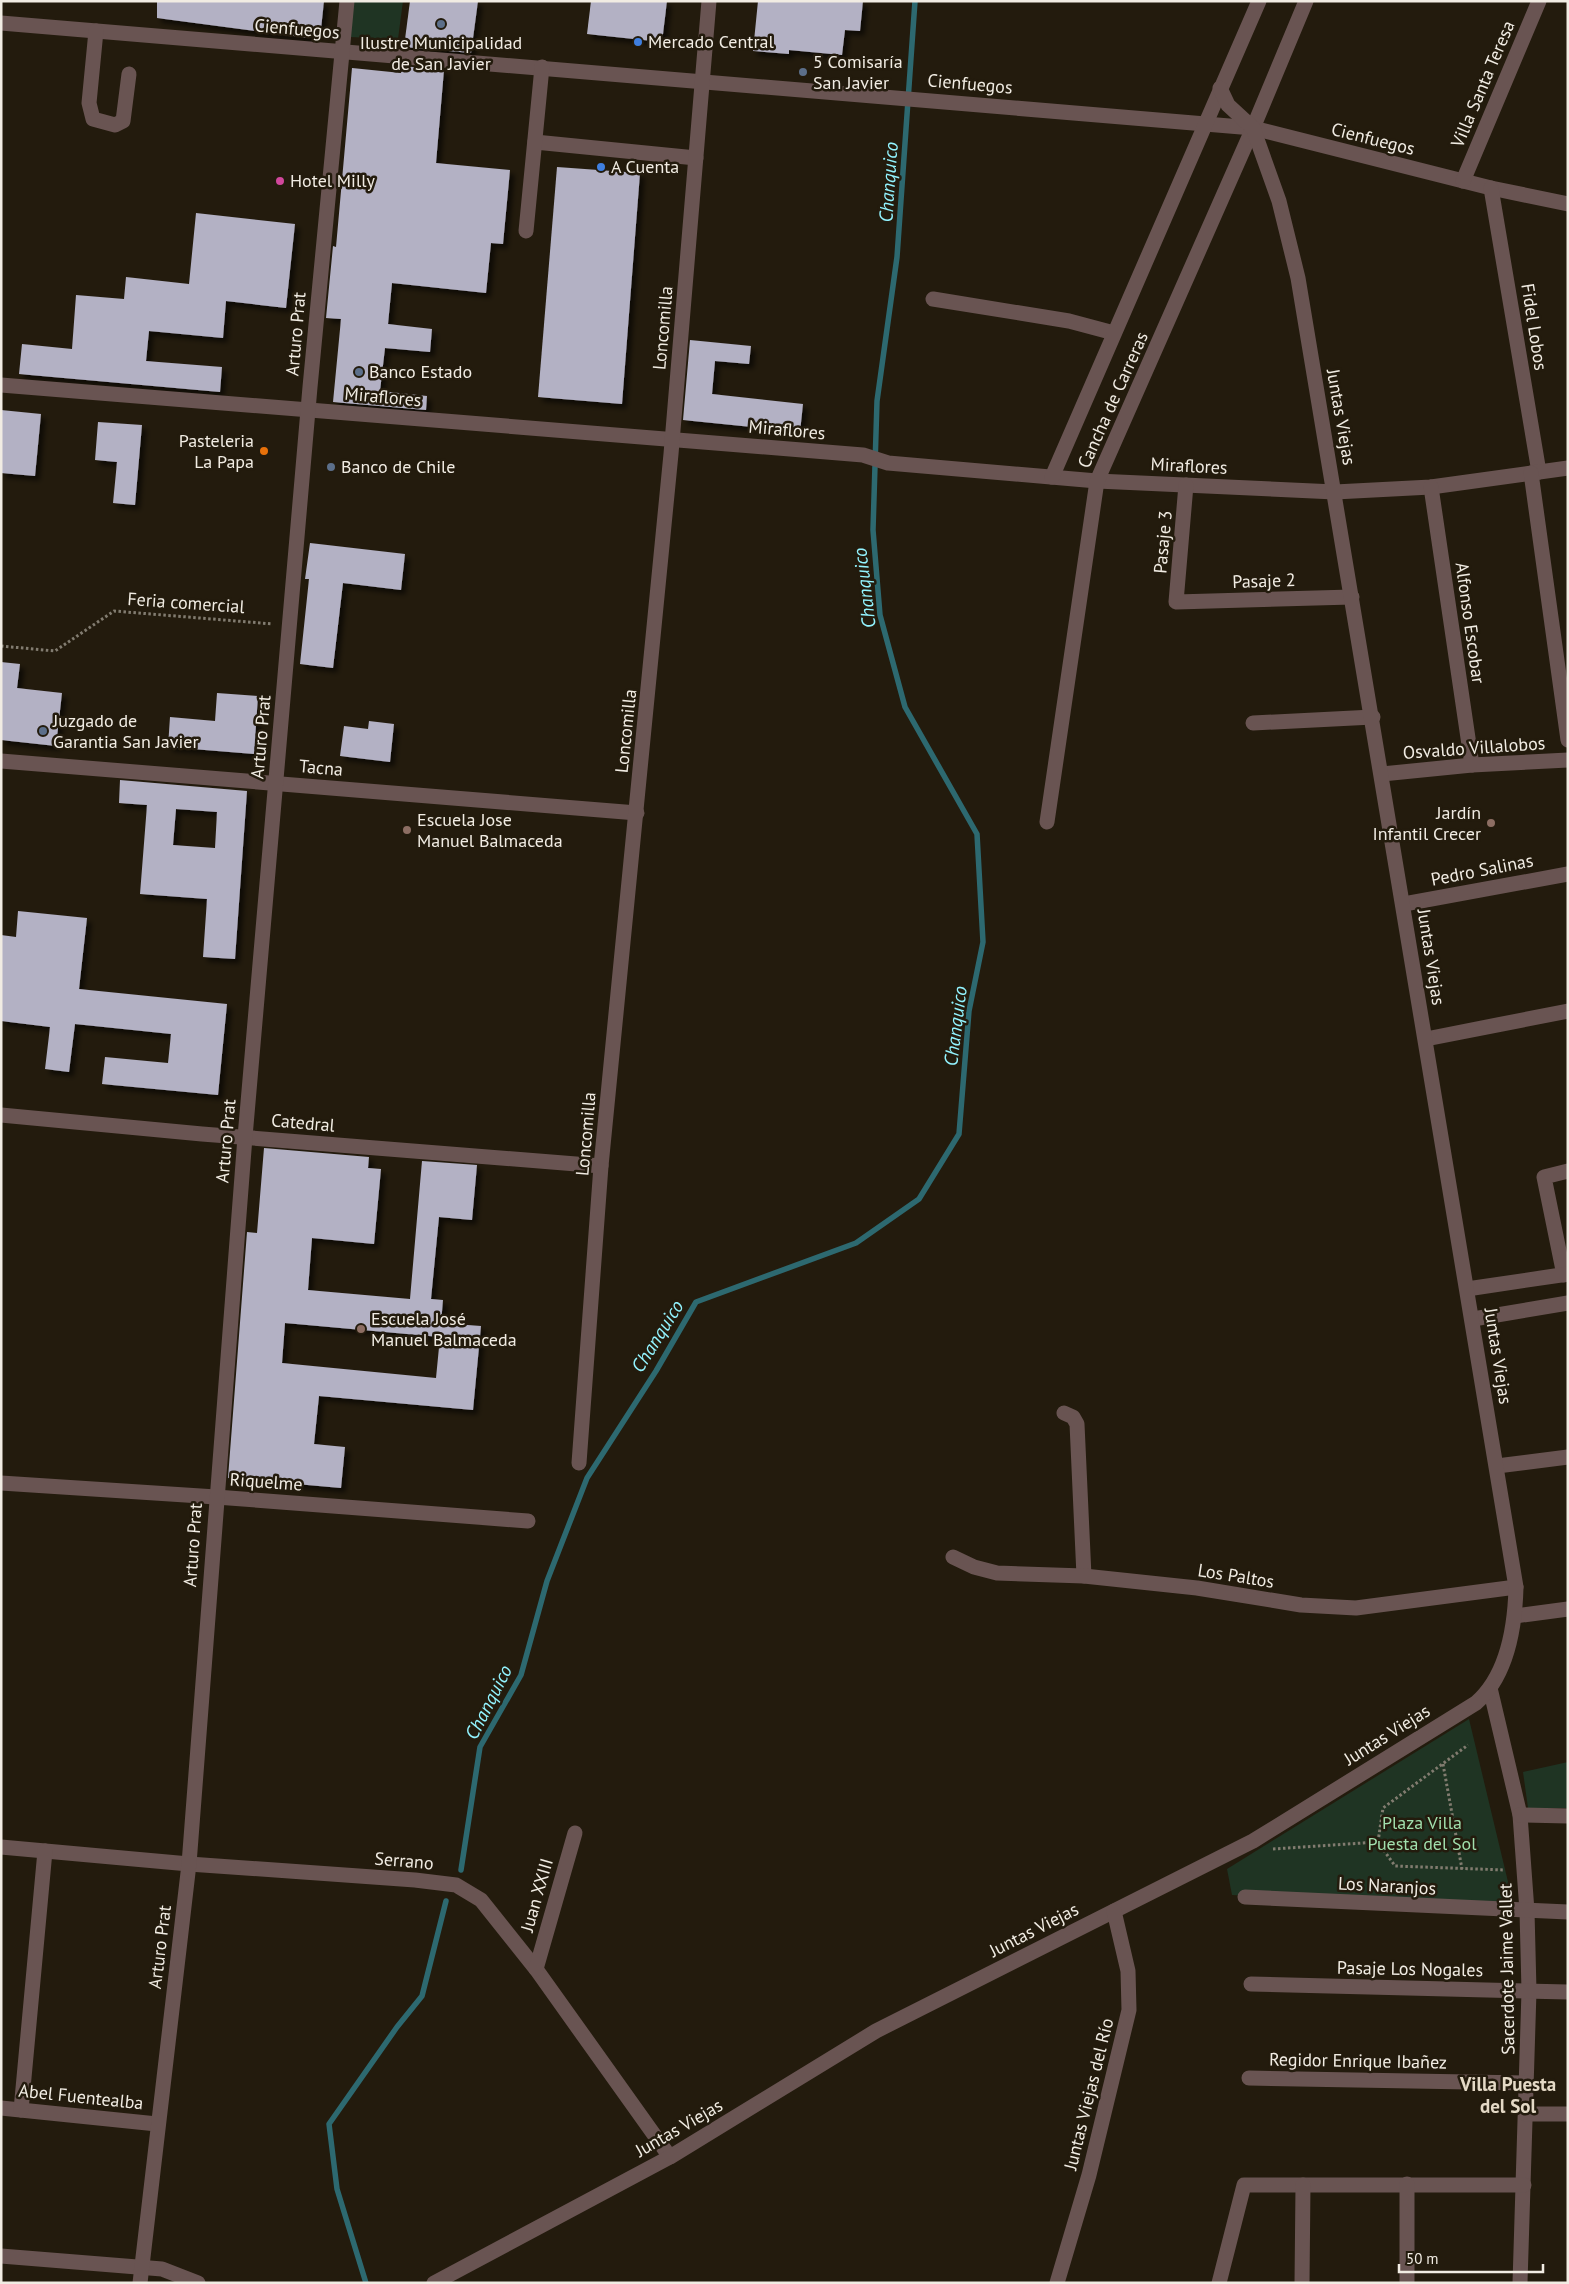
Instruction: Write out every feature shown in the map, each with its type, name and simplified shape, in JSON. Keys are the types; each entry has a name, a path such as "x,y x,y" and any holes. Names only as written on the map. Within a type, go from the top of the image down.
{"street":[{"name":"Arturo Prat","path":"141,2275 157,2124 189,1864 245,1137 291,625 308,410 347,1"},
{"name":"Loncomilla","path":"579,1463 601,1166 673,440 709,1"},
{"name":"Cancha de Carreras","path":"1052,477 1259,1"},
{"name":"Cancha de Carreras","path":"1047,822 1098,481 1253,128 1306,1"},
{"name":"Villa Santa Teresa","path":"1462,181 1539,1"},
{"name":"Cienfuegos","path":"1,23 939,100 1253,128 1462,181 1568,204"},
{"path":"96,31 90,103 93,119 115,125 123,121 129,74"},
{"path":"526,231 542,67"},
{"path":"1220,88 1228,104 1253,128"},
{"name":"Juntas Viejas","path":"434,2283 670,2156 876,2032 1253,1841 1476,1702 1490,1688 1506,1655 1515,1616 1516,1586 1473,1319 1298,278 1279,201 1253,128"},
{"path":"535,142 696,158"},
{"name":"Fidel Lobos","path":"1492,188 1535,473 1568,740"},
{"path":"934,299 1069,321 1114,333"},
{"name":"Miraflores","path":"1,385 863,455 888,463 1098,481 1335,492 1431,487 1568,468"},
{"name":"Pasaje 3","path":"1176,602 1186,485"},
{"name":"Alfonso Escobar","path":"1431,487 1472,765"},
{"name":"Pasaje 2","path":"1176,602 1352,596"},
{"path":"1253,723 1373,717"},
{"name":"Osvaldo Villalobos","path":"1382,774 1472,765 1568,760"},
{"name":"Tacna","path":"1,761 637,813"},
{"name":"Pedro Salinas","path":"1404,904 1568,874"},
{"path":"1426,1039 1568,1011"},
{"name":"Catedral","path":"1,1115 601,1166"},
{"path":"1467,1289 1566,1274 1544,1177 1568,1171"},
{"path":"1473,1319 1568,1303"},
{"path":"1064,1413 1073,1417 1077,1424 1084,1576"},
{"path":"1497,1466 1568,1457"},
{"name":"Riquelme","path":"1,1482 528,1522"},
{"name":"Los Paltos","path":"953,1557 974,1567 997,1573 1084,1576 1198,1588 1301,1605 1356,1608 1516,1586"},
{"path":"1515,1616 1568,1609"},
{"name":"Sacerdote Jaime Vallet","path":"1490,1688 1520,1814 1527,1911 1529,1991 1520,2283"},
{"path":"1520,1814 1568,1816"},
{"name":"Juan XXIII","path":"536,1969 575,1833"},
{"name":"Serrano","path":"1,1847 189,1864 415,1880 456,1885 481,1900 536,1969 670,2156"},
{"path":"21,2110 45,1851"},
{"name":"Los Naranjos","path":"1246,1897 1568,1912"},
{"name":"Juntas Viejas del Río","path":"1057,2283 1089,2175 1129,2010 1128,1971 1114,1911"},
{"name":"Pasaje Los Nogales","path":"1251,1984 1568,1992"},
{"name":"Regidor Enrique Ibañez","path":"1249,2078 1526,2082"},
{"name":"Abel Fuentealba","path":"1,2108 157,2124"},
{"path":"1526,2114 1568,2114"},
{"path":"1220,2283 1244,2184 1524,2185"},
{"path":"1407,2184 1407,2283"},
{"path":"1302,2283 1303,2185"},
{"path":"1,2256 141,2275 173,2272 198,2283"}],"path":[{"name":"Feria comercial","path":"1,646 55,651 114,611 291,625"},
{"path":"1468,1745 1384,1808 1378,1842 1395,1866 1505,1870"},
{"path":"1443,1764 1462,1869"},
{"path":"1269,1850 1378,1842"}],"green space":[{"path":"352,1 403,1 398,39 349,37"},
{"name":"Plaza Villa Puesta del Sol","path":"1469,1719 1515,1911 1232,1895 1227,1869"},
{"path":"1568,1762 1568,1808 1528,1808 1523,1772"}],"building":[{"path":"157,1 324,1 321,29 309,38 157,18"},
{"name":"Ilustre Municipalidad de San Javier","path":"410,1 478,1 471,53 404,47"},
{"path":"591,1 667,1 662,42 587,34"},
{"path":"758,1 863,1 860,31 845,30 842,55 789,50 789,54 753,51"},
{"path":"402,66 444,70 436,163 510,170 503,244 491,243 486,293 392,283 388,324 432,329 430,352 385,348 380,391 427,396 426,410 333,402 341,319 326,318 333,246 336,247 352,68 401,73"},
{"path":"557,167 640,173 622,404 538,397"},
{"path":"196,213 295,224 286,308 226,301 223,338 149,331 146,361 222,367 220,392 19,374 22,344 72,349 76,295 124,299 126,277 189,284"},
{"path":"690,340 751,346 749,364 715,361 712,394 803,404 800,432 683,420"},
{"path":"1,410 41,414 35,476 1,473"},
{"path":"98,422 142,425 135,505 113,503 117,462 95,460"},
{"path":"310,543 405,554 401,590 343,583 333,668 300,664 309,579 305,579"},
{"path":"1,662 20,664 17,688 62,693 56,746 1,740"},
{"path":"217,693 258,696 254,754 168,747 170,717 215,721"},
{"path":"369,721 394,724 390,762 340,756 344,726 368,729"},
{"path":"120,780 247,791 235,959 203,957 207,899 140,894 147,805 119,803","holes":["176,809 217,812 215,848 173,845"]},
{"path":"18,911 87,918 79,989 227,1004 218,1095 102,1084 105,1057 168,1063 171,1034 75,1024 69,1072 45,1069 50,1027 1,1021 1,935 16,937"},
{"path":"264,1148 369,1157 368,1168 381,1169 374,1244 312,1238 308,1290 410,1299 422,1161 477,1165 472,1220 439,1217 431,1299 443,1300 441,1323 481,1326 473,1410 319,1396 314,1444 345,1447 341,1488 228,1478 247,1232 257,1233","holes":["285,1323 440,1337 436,1378 282,1363"]}],"waterway":[{"name":"Chanquico","path":"461,1870 480,1747 521,1675 547,1581 587,1478 656,1371 696,1302 856,1243 919,1199 959,1134 969,1011 983,942 977,834 905,707 880,615 873,530 877,401 897,257 915,1"},
{"path":"366,2283 337,2189 329,2124 397,2027 422,1996 446,1901"}],"place":[{"name":"Ilustre Municipalidad de San Javier","path":"441,24"},
{"name":"Mercado Central","path":"638,42"},
{"name":"5 Comisaría San Javier","path":"803,72"},
{"name":"A Cuenta","path":"601,167"},
{"name":"Hotel Milly","path":"280,181"},
{"name":"Banco Estado","path":"359,372"},
{"name":"Pasteleria La Papa","path":"264,451"},
{"name":"Banco de Chile","path":"331,467"},
{"name":"Juzgado de Garantia San Javier","path":"43,731"},
{"name":"Jardín Infantil Crecer","path":"1491,823"},
{"name":"Escuela Jose Manuel Balmaceda","path":"407,830"},
{"name":"Escuela José Manuel Balmaceda","path":"361,1329"}],"district":[{"name":"Villa Puesta del Sol","path":"1508,2095"}]}
